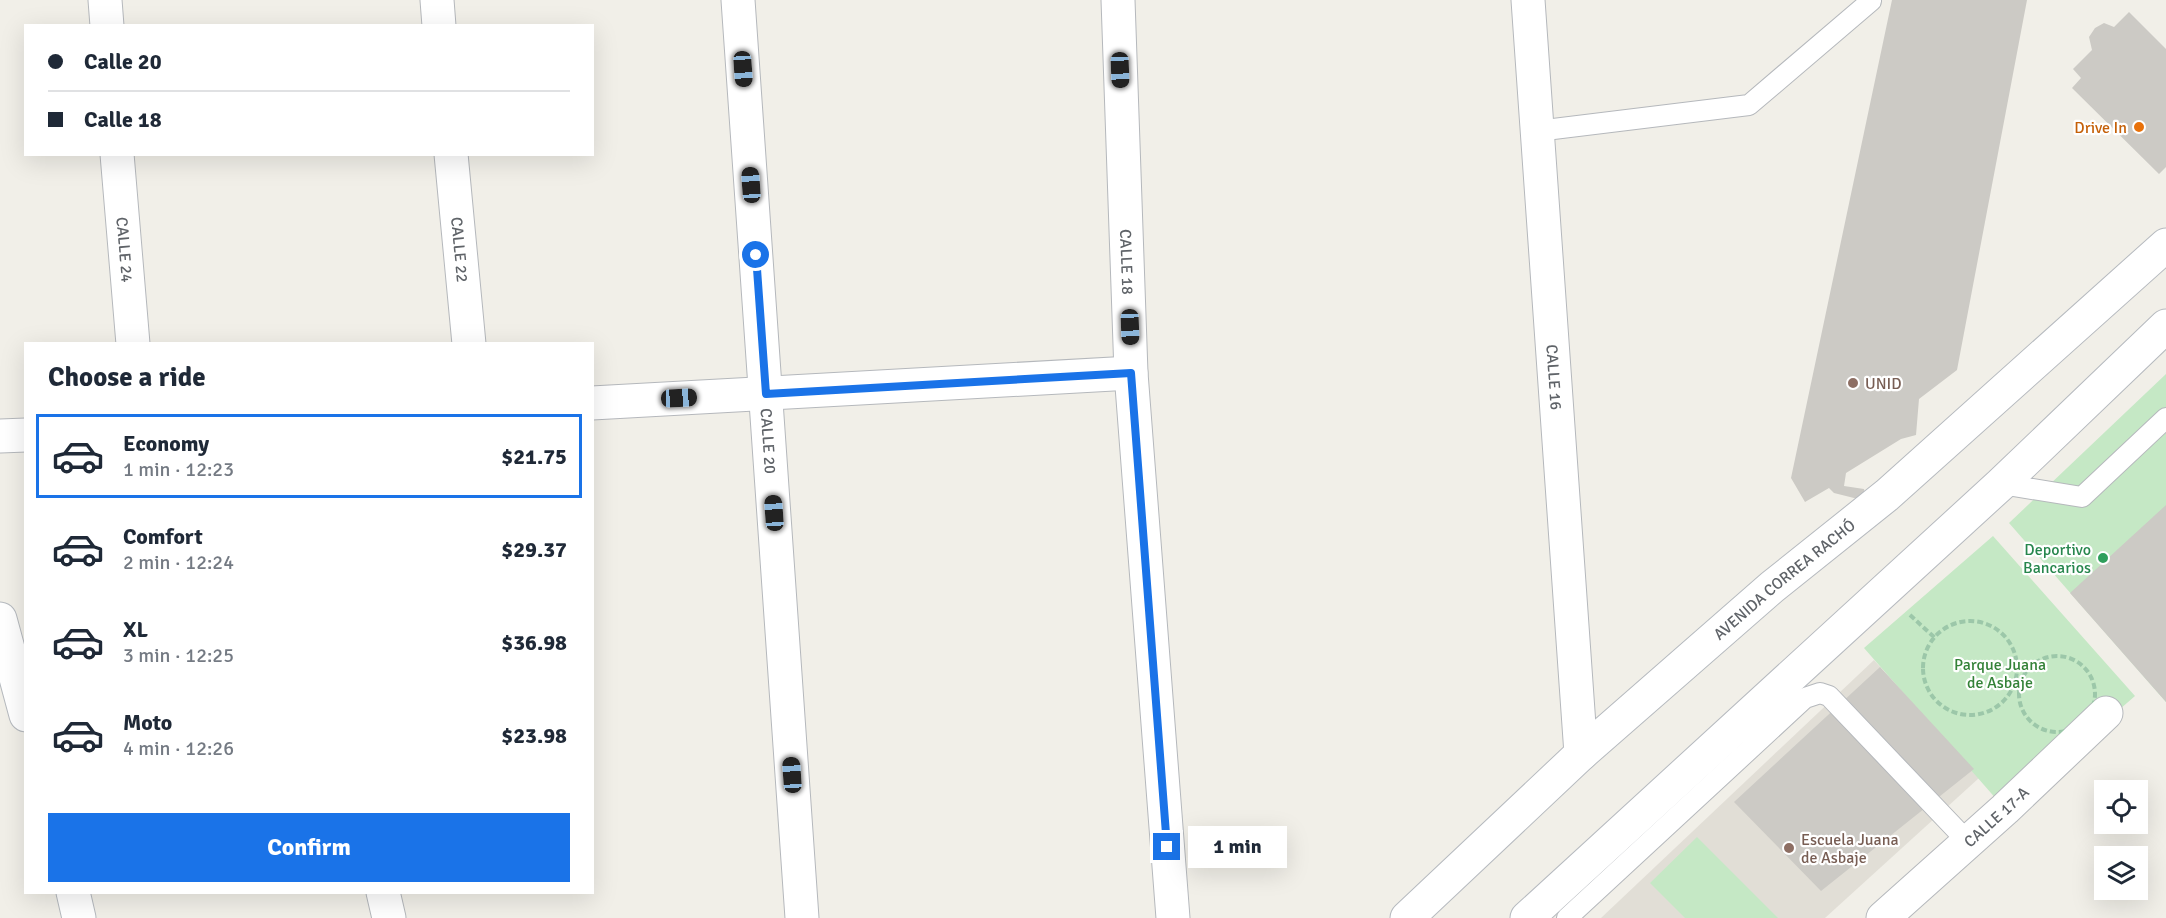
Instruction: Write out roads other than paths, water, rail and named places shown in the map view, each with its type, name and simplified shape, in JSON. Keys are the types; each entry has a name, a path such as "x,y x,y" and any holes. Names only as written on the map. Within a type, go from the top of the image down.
{"street":[{"path":"105,0 107,24"},
{"path":"437,0 439,24"},
{"name":"CALLE 20","path":"738,0 802,918"},
{"name":"CALLE 18","path":"1118,0 1131,373 1173,918"},
{"name":"CALLE 16","path":"1528,0 1581,754"},
{"name":"CALLE 24","path":"117,156 133,342"},
{"name":"CALLE 22","path":"451,156 469,342"},
{"name":"AVENIDA CORREA RACHÓ","path":"1407,918 1581,754 1772,587 1887,495 2166,245"},
{"path":"1527,918 2001,484 2166,326"},
{"path":"594,403 1131,373"},
{"path":"0,436 24,435"},
{"path":"0,619 24,708"},
{"name":"CALLE 17-A","path":"1883,918 2006,809 2106,713"},
{"path":"383,894 389,918"}],"lane":[{"path":"1537,131 1749,105 1871,1"},
{"path":"2001,484 2082,497 2166,418"},
{"path":"1567,918 1805,698 1820,693 1829,696 1968,842"}],"place":[{"name":"Drive In","path":"2139,127"},
{"name":"UNID","path":"1853,383"},
{"name":"Deportivo Bancarios","path":"2103,558"},
{"name":"Escuela Juana de Asbaje","path":"1789,848"}],"park label":[{"name":"Parque Juana de Asbaje","path":"2000,673"}]}
